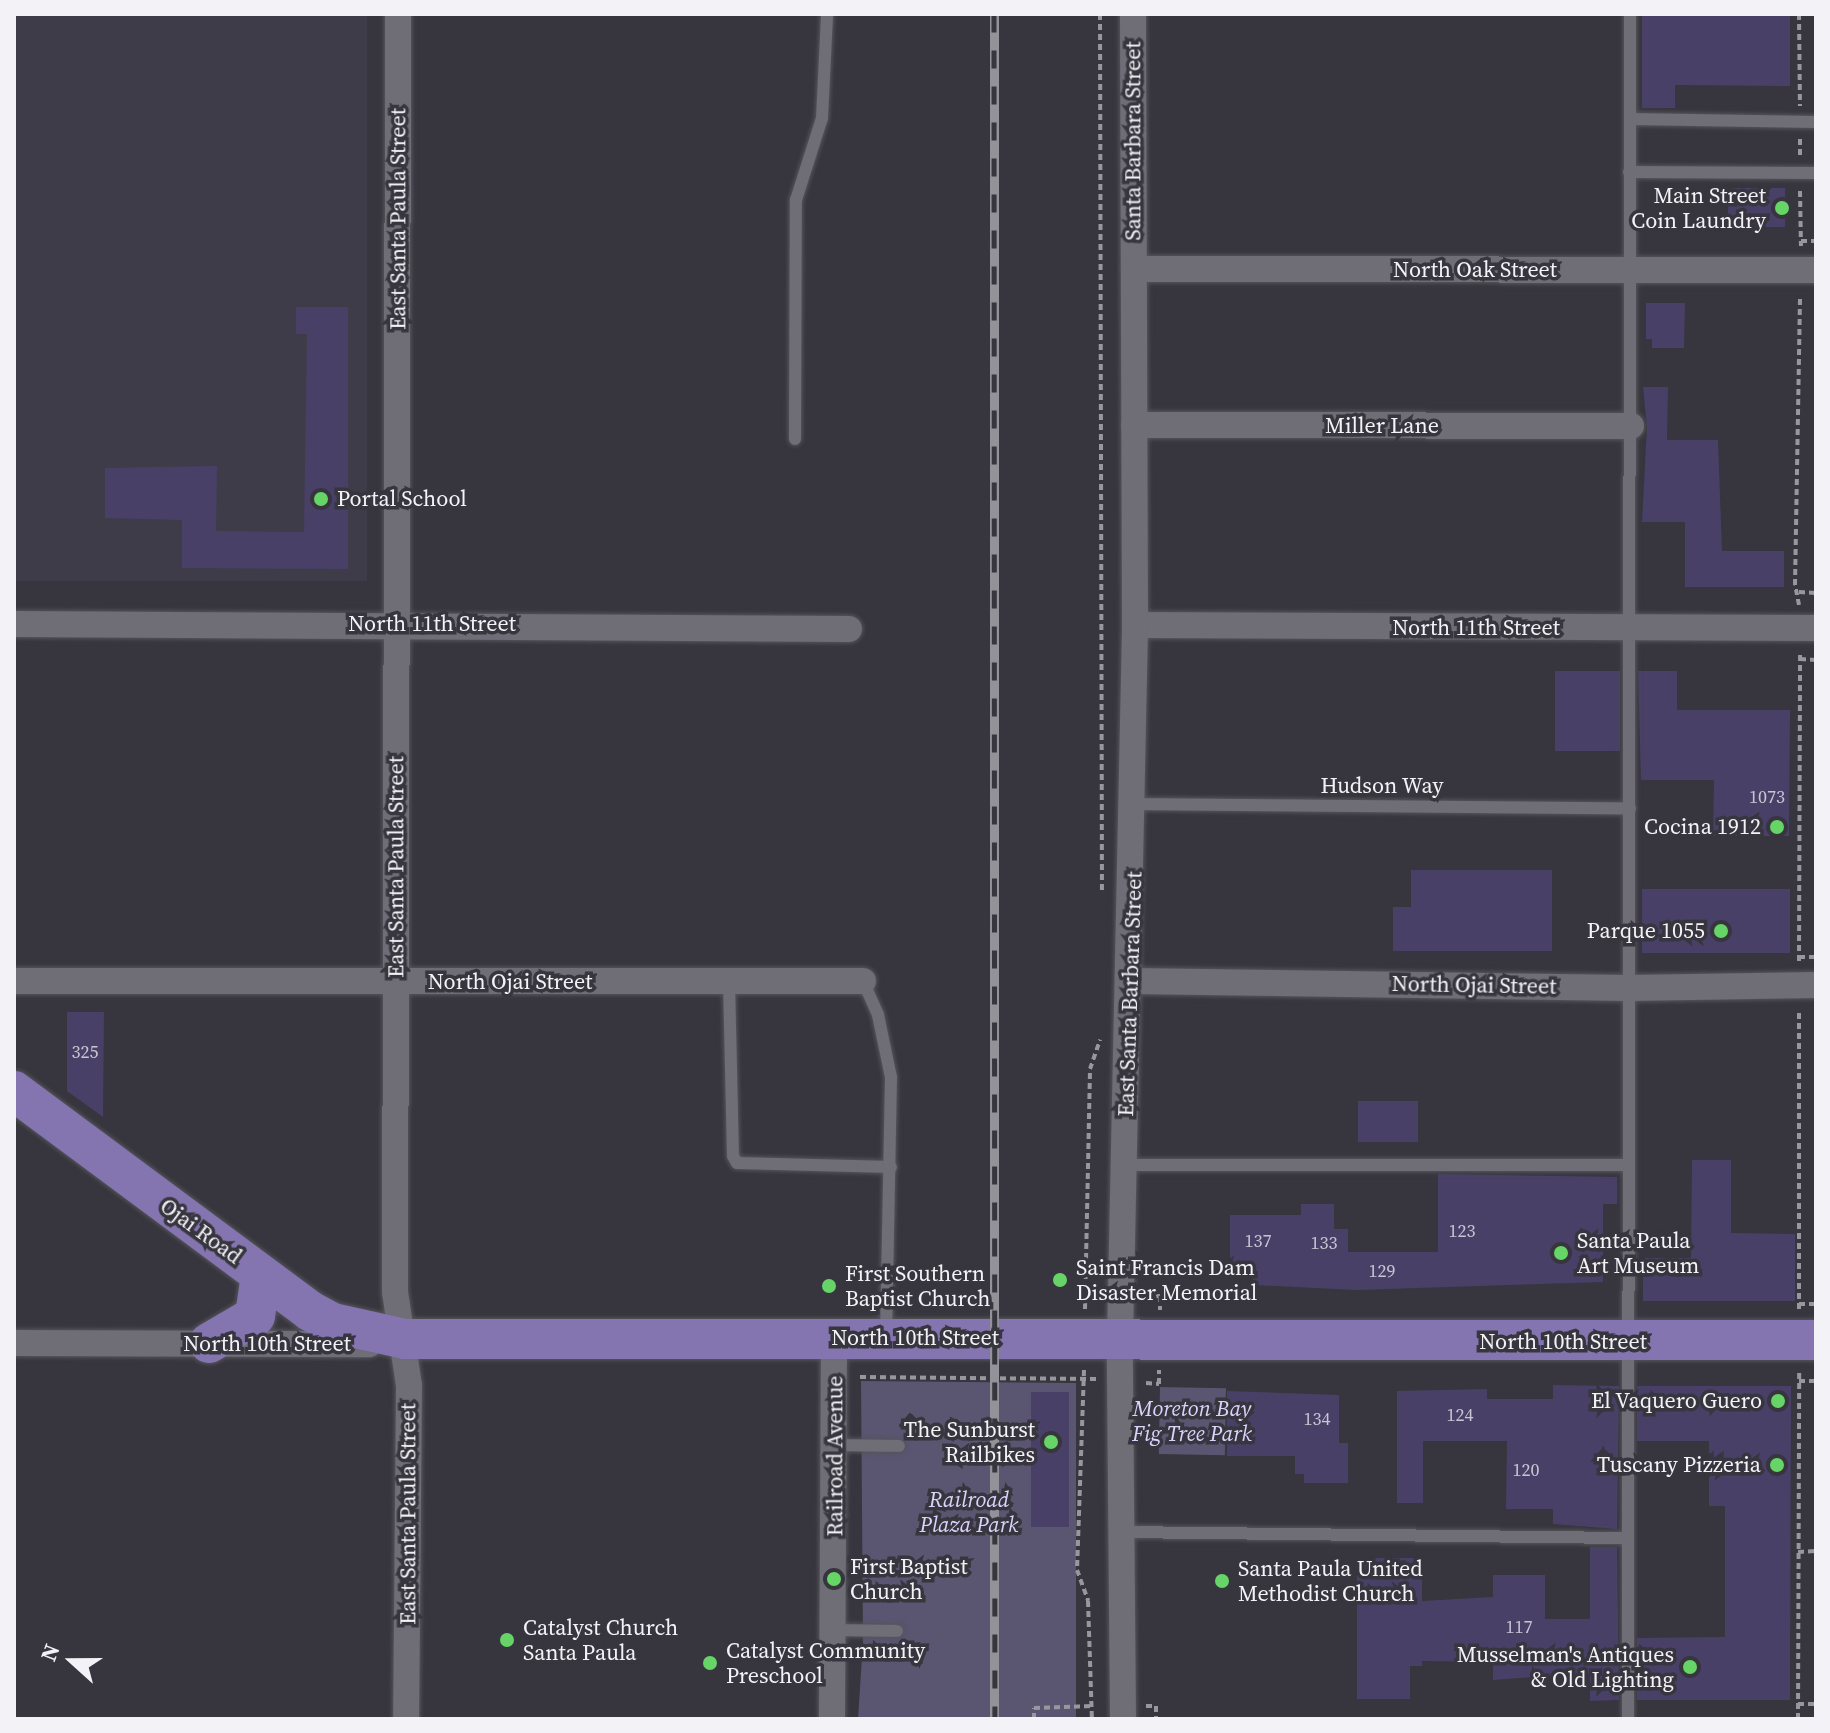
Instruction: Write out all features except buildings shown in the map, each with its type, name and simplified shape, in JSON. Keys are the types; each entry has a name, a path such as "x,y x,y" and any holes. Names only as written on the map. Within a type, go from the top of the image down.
{"main road":[{"name":"Ojai Road","path":"14,1091 261,1275 333,1323 405,1339"},
{"path":"209,1343 255,1316 261,1275"},
{"name":"North 10th Street","path":"405,1339 1816,1340"}],"street":[{"name":"East Santa Paula Street","path":"398,14 395,1292 405,1339 406,1719"},
{"name":"Santa Barbara Street","path":"1133,14 1134,269"},
{"name":"North Oak Street","path":"1134,269 1808,270"},
{"name":"East Santa Barbara Street","path":"1123,1719 1120,1338 1132,981 1134,269"},
{"name":"Miller Lane","path":"1134,425 1631,426"},
{"name":"North 11th Street","path":"14,624 396,623 849,629"},
{"name":"North 11th Street","path":"1135,625 1808,628"},
{"name":"North Ojai Street","path":"14,981 863,981"},
{"name":"North Ojai Street","path":"1132,981 1629,988 1816,985"},
{"name":"Railroad Avenue","path":"832,1719 837,1445 834,1338"},
{"name":"North 10th Street","path":"14,1343 364,1344 405,1339"}],"lane":[{"path":"795,439 796,200 822,118 827,14"},
{"path":"1628,1719 1626,1341 1629,1165 1630,14"},
{"path":"1630,119 1816,122"},
{"path":"1629,172 1816,173"},
{"name":"Hudson Way","path":"1134,804 1630,808"},
{"path":"729,981 733,1156 737,1163 770,1168 891,1167"},
{"path":"863,981 887,1056 891,1167 886,1340"},
{"path":"1124,1165 1629,1165"},
{"path":"837,1445 899,1446"},
{"path":"1120,1532 1628,1538"},
{"path":"835,1630 897,1631"}],"path":[{"path":"1100,14 1102,899"},
{"path":"1799,14 1801,241 1808,270 1795,585 1808,628 1800,659 1799,957 1816,957"},
{"path":"1801,241 1816,241"},
{"path":"1799,592 1816,593"},
{"path":"1800,659 1816,660"},
{"path":"1085,1309 1090,1069 1102,1035"},
{"path":"1799,1304 1816,1304"},
{"path":"1084,1366 1077,1570 1088,1601 1092,1719"},
{"path":"860,1389 860,1375 1083,1377"},
{"path":"1799,1381 1816,1381"},
{"path":"1798,1552 1816,1551"},
{"path":"1798,1719 1798,1704 1816,1704"},
{"path":"1034,1719 1034,1708 1092,1706"}],"shaded area":[{"path":"14,14 367,14 367,581 14,581"}],"green space":[{"name":"Railroad Plaza Park","path":"861,1381 1076,1383 1076,1719 858,1719 863,1641"},
{"name":"Moreton Bay Fig Tree Park","path":"1160,1387 1226,1388 1225,1455 1159,1454"}],"railway":[{"path":"994,14 995,1719"}],"place":[{"name":"Main Street Coin Laundry","path":"1782,208"},
{"name":"Portal School","path":"321,499"},
{"name":"Cocina 1912","path":"1777,827"},
{"name":"Parque 1055","path":"1721,931"},
{"name":"Santa Paula Art Museum","path":"1561,1253"},
{"name":"Saint Francis Dam Disaster Memorial","path":"1060,1280"},
{"name":"First Southern Baptist Church","path":"829,1286"},
{"name":"El Vaquero Guero","path":"1778,1401"},
{"name":"The Sunburst Railbikes","path":"1051,1442"},
{"name":"Tuscany Pizzeria","path":"1777,1465"},
{"name":"First Baptist Church","path":"834,1579"},
{"name":"Santa Paula United Methodist Church","path":"1222,1581"},
{"name":"Catalyst Church Santa Paula","path":"507,1640"},
{"name":"Catalyst Community Preschool","path":"710,1663"},
{"name":"Musselman's Antiques & Old Lighting","path":"1690,1667"}]}
